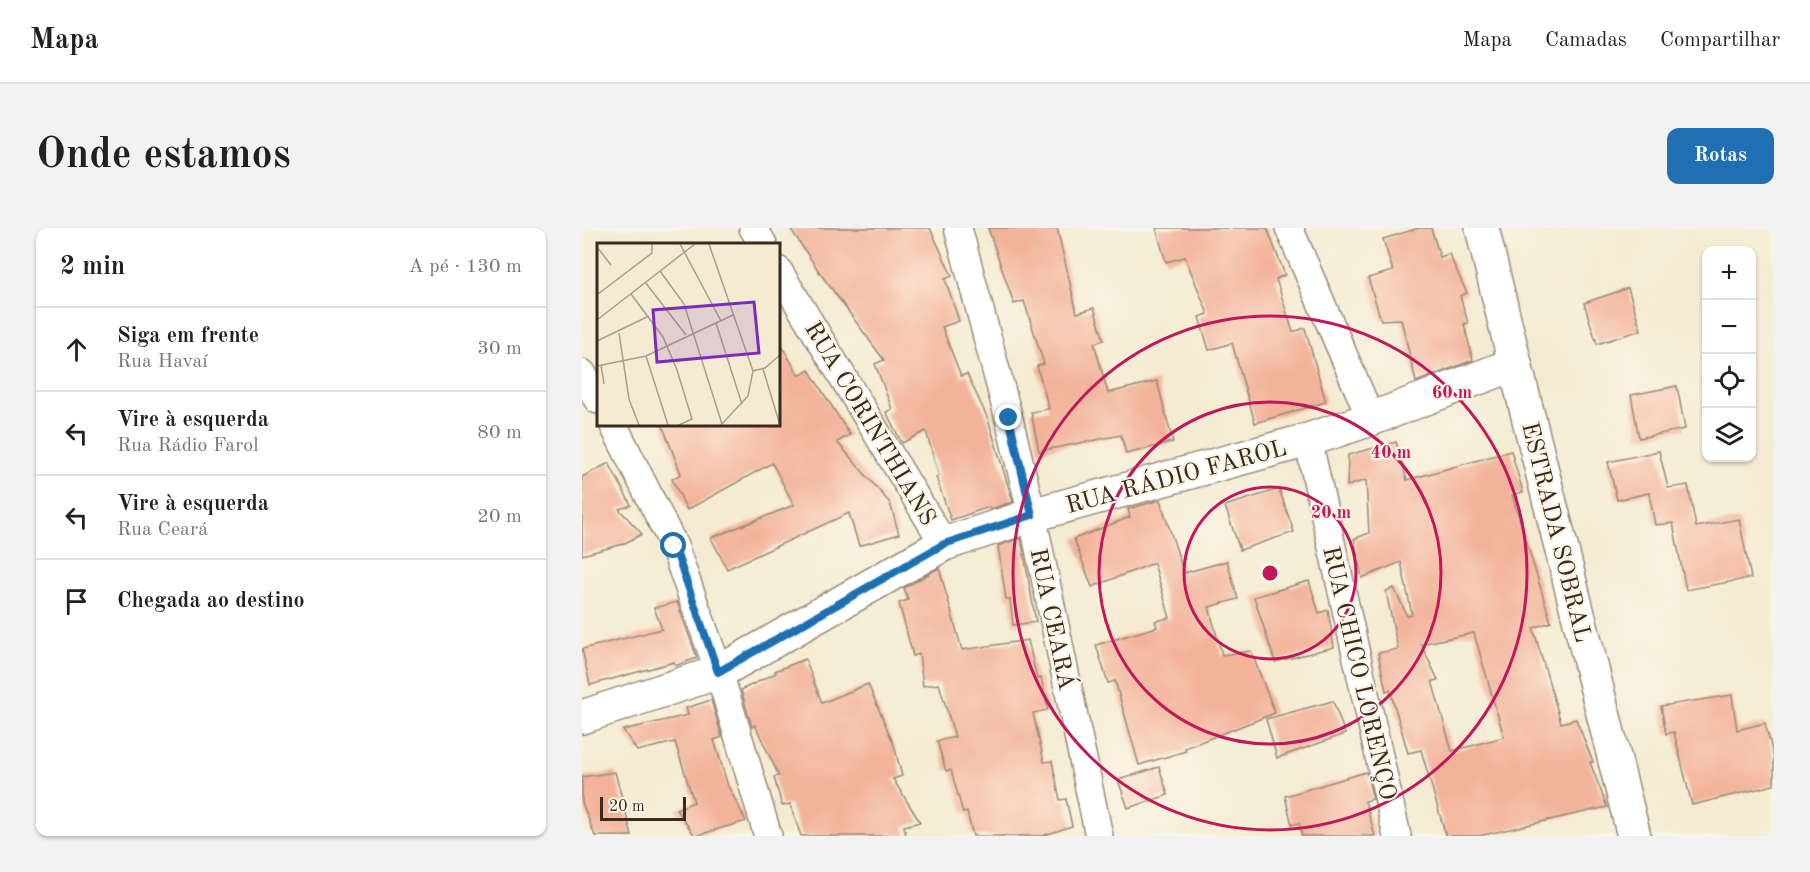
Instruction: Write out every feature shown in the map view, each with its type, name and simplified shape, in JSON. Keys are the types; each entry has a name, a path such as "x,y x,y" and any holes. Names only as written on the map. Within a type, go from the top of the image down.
{"street":[{"path":"753,228 762,243"},
{"name":"RUA CEARÁ","path":"958,228 1009,418 1032,515 1099,836"},
{"path":"1289,228 1371,419"},
{"name":"ESTRADA SOBRAL","path":"1482,228 1634,836"},
{"name":"RUA CORINTHIANS","path":"780,273 944,544"},
{"name":"RUA RÁDIO FAROL","path":"582,717 718,672 944,544 1032,515 1308,440 1371,419 1515,364"},
{"path":"582,374 597,397"},
{"path":"614,426 674,546 718,672 768,836"},
{"name":"RUA CHICO LORENÇO","path":"1308,440 1396,836"}],"building":[{"path":"790,228 930,228 952,276 945,279 959,321 942,327 961,376 967,374 988,419 1013,502 990,509 989,507 951,520 936,477 939,476 926,431 902,443 886,412 892,409 875,364 884,360"},
{"path":"988,228 1057,228 1077,313 1094,308 1104,340 1094,343 1108,393 1157,381 1173,442 1126,454 1121,435 1039,451 1031,412 1049,409 1037,366 1044,364 1024,301 1014,304"},
{"path":"1156,228 1267,228 1285,275 1276,279 1293,332 1305,328 1326,402 1255,423 1232,343 1209,350 1199,317 1208,314 1185,257 1166,262"},
{"path":"1419,228 1431,228 1440,257 1449,254 1467,293 1460,296 1468,323 1464,324 1473,360 1416,382 1401,319 1381,320 1368,278 1393,271 1383,239"},
{"path":"1628,288 1641,330 1597,344 1584,303"},
{"path":"780,343 799,376 809,370 850,435 837,442 890,503 899,534 859,546 849,513 727,569 711,538 794,505 772,463 687,510 672,479 681,474 663,426 780,426"},
{"path":"1677,386 1685,429 1639,438 1631,395"},
{"path":"1396,442 1407,480 1511,451 1523,492 1512,495 1551,622 1533,628 1561,723 1576,719 1607,807 1479,836 1446,836 1421,750 1408,753 1390,690 1386,691 1378,653 1398,649 1386,591 1394,588 1407,616 1412,615 1401,562 1362,578 1354,539 1369,533 1366,480 1347,486 1348,455","holes":["1474,633 1504,737 1452,751 1432,681 1438,680 1421,644"]},
{"path":"1659,451 1668,488 1688,485 1696,527 1739,519 1751,578 1686,590 1673,523 1655,525 1649,493 1617,500 1608,462"},
{"path":"609,463 631,505 619,509 642,534 623,544 582,555 582,477"},
{"path":"1279,489 1294,532 1240,550 1225,506"},
{"path":"1160,500 1184,573 1227,561 1238,599 1209,607 1222,655 1251,651 1275,713 1185,748 1186,751 1139,765 1115,681 1108,683 1096,645 1157,627 1155,621 1170,618 1154,563 1092,587 1074,539 1130,517 1128,509"},
{"path":"1021,538 1036,622 1013,625 1010,599 1006,599 998,546"},
{"path":"939,568 962,650 1028,640 1037,679 1041,678 1048,710 1033,713 1044,762 1052,761 1060,800 1066,799 1072,826 1042,836 973,836 967,812 963,813 951,770 946,771 937,741 955,737 939,684 923,686 919,654 913,656 899,603 908,600 904,588"},
{"path":"1309,581 1319,613 1328,610 1334,647 1275,662 1254,597"},
{"path":"677,602 697,658 675,666 674,662 590,685 582,649 662,629 654,608"},
{"path":"805,659 822,703 868,684 894,745 902,776 893,779 920,822 904,826 906,836 801,836 790,804 782,806 774,777 779,776 755,725 752,727 741,690 776,673 775,671"},
{"path":"1732,695 1737,730 1765,723 1774,758 1774,785 1692,805 1674,732 1666,734 1661,706"},
{"path":"711,700 722,737 714,740 728,786 746,821 695,836 676,809 694,802 675,742 637,751 623,730 688,715 686,708"},
{"path":"1333,701 1345,734 1277,758 1266,719"},
{"path":"1159,767 1168,795 1128,808 1118,780"},
{"path":"615,772 632,836 595,836 582,802 582,777"},
{"path":"1366,772 1373,799 1365,801 1375,836 1302,836 1299,823 1292,825 1285,796"}],"route":[{"path":"674,546 718,672 944,544 1032,515 1009,418"}]}
